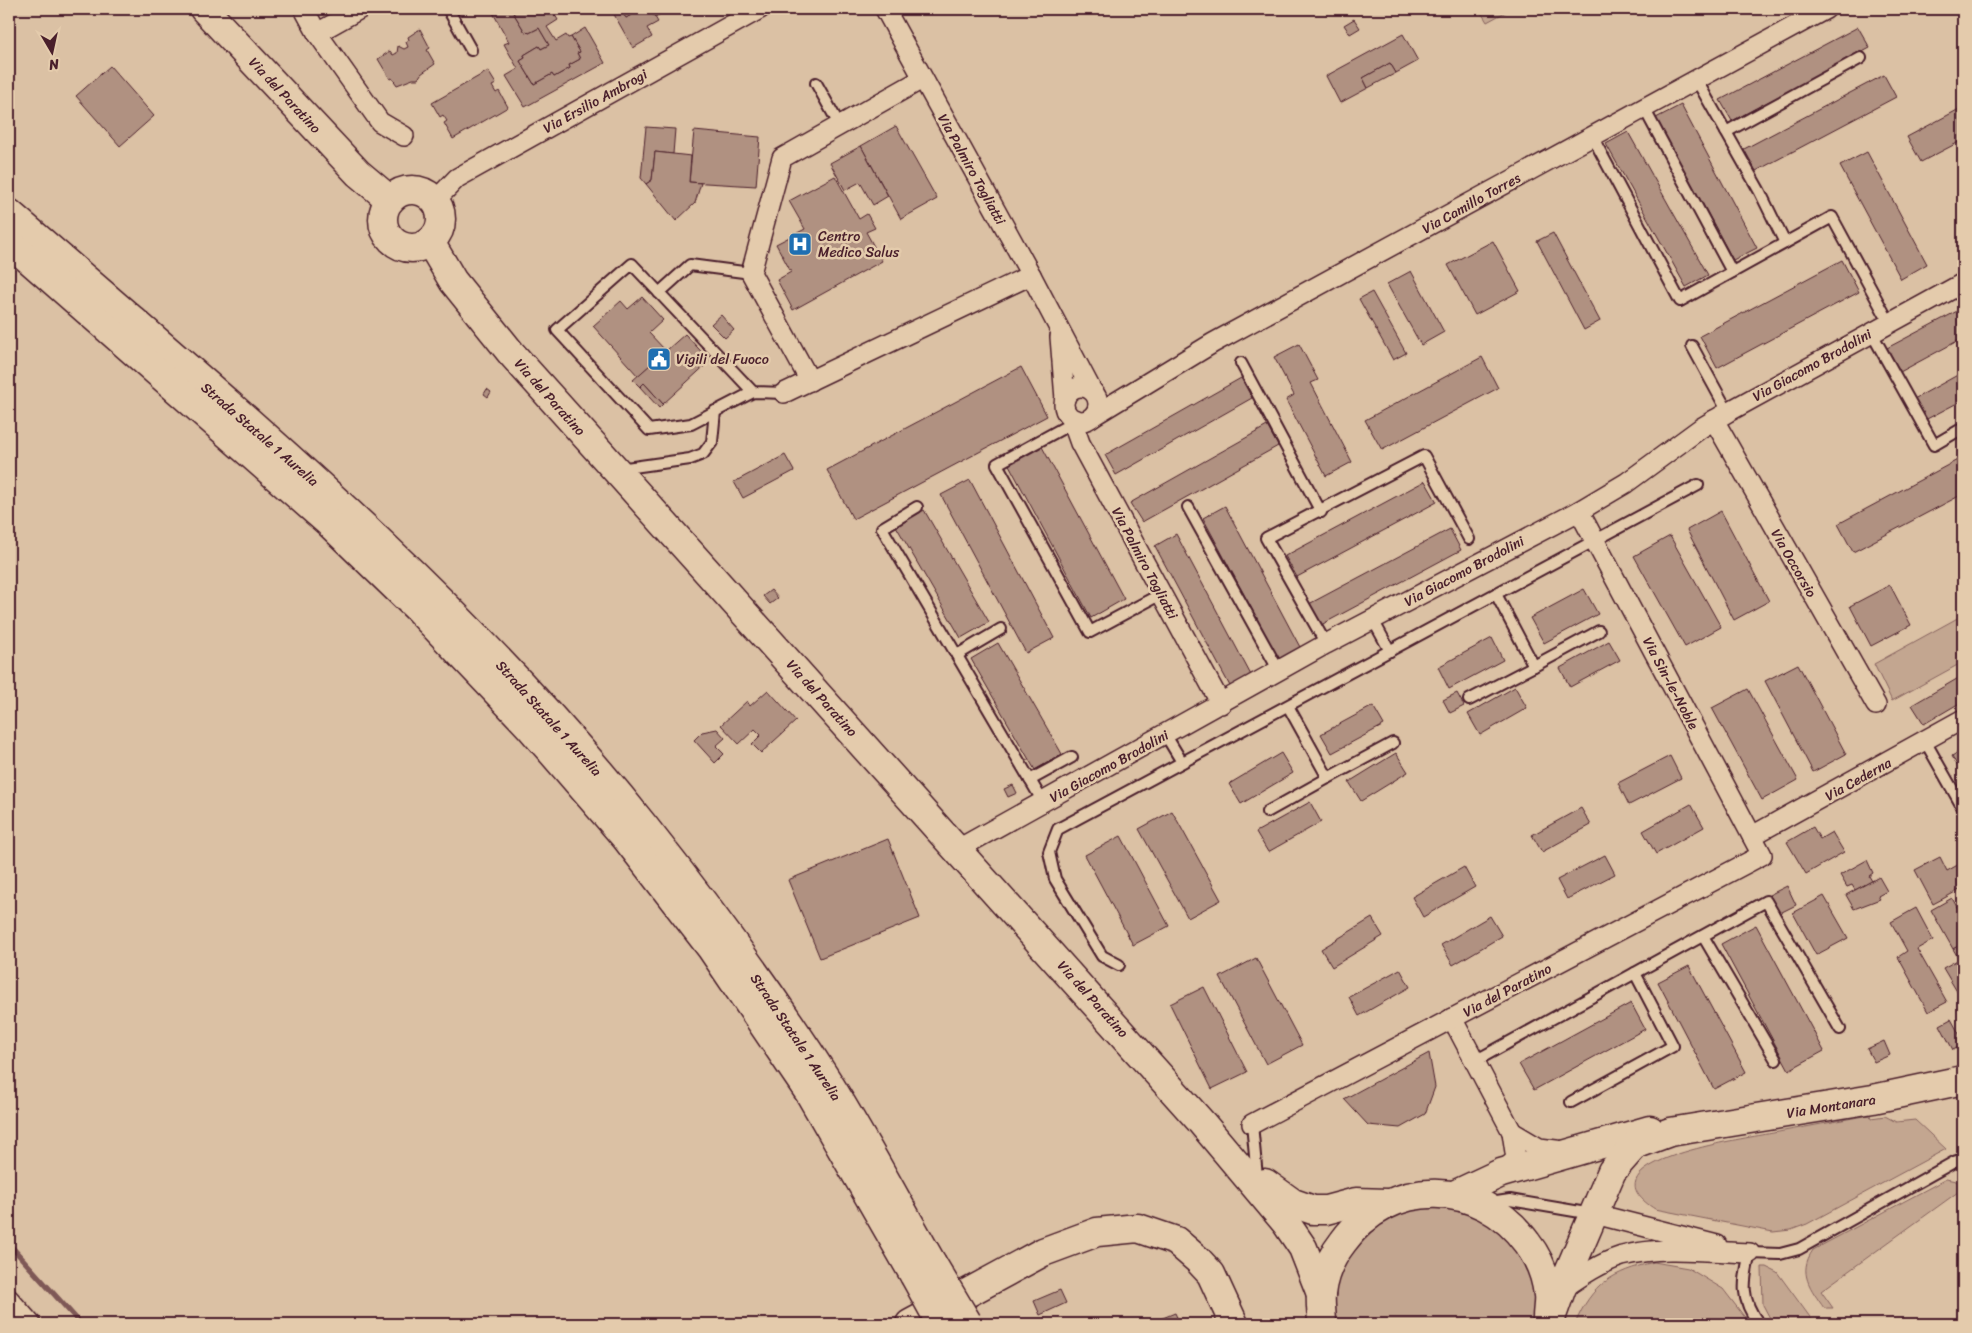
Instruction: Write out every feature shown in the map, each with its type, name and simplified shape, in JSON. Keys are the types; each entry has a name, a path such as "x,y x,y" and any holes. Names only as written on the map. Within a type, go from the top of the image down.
{"main road":[{"name":"Via del Paratino","path":"204,9 358,173 390,200"},
{"path":"413,190 425,193 435,201 441,215 441,222 439,230 430,242 424,246 410,248 402,247 390,239 383,219 386,206 390,200 400,192 413,190"},
{"name":"Strada Statale 1 Aurelia","path":"9,212 338,502 437,598 547,713 642,823 729,936 830,1085 923,1269"},
{"name":"Strada Statale 1 Aurelia","path":"9,242 328,522 419,610 530,727 625,837 711,948 810,1094 959,1324"},
{"name":"Via del Paratino","path":"430,242 453,281 511,353 1164,1079 1222,1148"},
{"name":"Via Montanara","path":"1699,1127 1873,1099 1963,1080"},
{"path":"1454,1195 1501,1173 1648,1131 1681,1125 1699,1127"},
{"path":"1548,1324 1612,1171 1635,1145 1670,1132 1699,1127"},
{"path":"1222,1148 1293,1203 1313,1210 1326,1210 1356,1202 1387,1203 1420,1194 1454,1195 1483,1204 1515,1226 1538,1257 1548,1295 1548,1324"},
{"path":"1222,1148 1286,1223 1303,1248 1321,1294"},
{"path":"1322,1324 1321,1294 1332,1257 1355,1225 1387,1203"},
{"path":"910,1324 1043,1252 1097,1232 1118,1228 1138,1228 1176,1241 1198,1260 1210,1274 1234,1324"}],"street":[{"path":"304,9 317,33 380,122 404,136"},
{"path":"317,33 360,9"},
{"name":"Via Ersilio Ambrogi","path":"435,201 457,178 760,9"},
{"name":"Via Palmiro Togliatti","path":"885,9 1094,394"},
{"name":"Via Camillo Torres","path":"1085,418 1117,401 1213,343 1826,9"},
{"path":"810,380 751,273 782,158 922,79"},
{"path":"784,393 1031,275"},
{"name":"Via Giacomo Brodolini","path":"958,849 1326,644 1579,511 1626,483 1721,416 1963,283"},
{"name":"Via Palmiro Togliatti","path":"1059,329 1065,398"},
{"path":"1094,394 1098,406 1085,418 1072,418 1065,410 1065,398 1076,387 1087,388 1094,394 1117,401"},
{"name":"Via Occorsio","path":"1721,416 1876,705"},
{"name":"Via Palmiro Togliatti","path":"1085,418 1075,429 1080,443 1221,704"},
{"name":"Via Sin-le-Noble","path":"1579,511 1762,855"},
{"name":"Via Cederna","path":"1752,836 1963,720"},
{"name":"Via del Paratino","path":"1252,1124 1762,855"},
{"path":"1452,1018 1512,1132 1516,1160 1501,1173"},
{"path":"1512,1132 1540,1148 1573,1152"},
{"path":"1595,1214 1750,1253"},
{"path":"1561,1290 1589,1272 1621,1257 1655,1250 1750,1253"},
{"path":"9,1299 31,1324"}],"lane":[{"path":"448,9 471,50"},
{"path":"1726,132 1861,58"},
{"path":"1696,79 1760,192 1785,243"},
{"path":"816,83 840,126"},
{"path":"1644,108 1732,272"},
{"path":"1592,136 1680,301 1832,217 1889,322"},
{"path":"753,392 632,264 557,330 649,430 691,424 753,392 784,393"},
{"path":"659,293 690,264 751,273"},
{"path":"1871,332 1934,444 1963,428"},
{"path":"1692,346 1721,416"},
{"path":"1241,363 1321,512"},
{"path":"616,470 690,459 703,454 712,442 715,411"},
{"path":"1085,418 998,464 1090,632 1162,594"},
{"path":"1326,644 1266,538 1321,512 1424,456 1469,539"},
{"path":"1120,965 1102,956 1056,879 1049,852 1058,829 1698,486"},
{"path":"1188,506 1279,670"},
{"path":"917,507 882,528 1044,802"},
{"path":"1496,594 1534,666"},
{"path":"1373,620 1390,651"},
{"path":"957,655 1001,629"},
{"path":"1469,700 1599,631"},
{"path":"1288,706 1328,778"},
{"path":"1166,734 1182,762"},
{"path":"1925,741 1963,808"},
{"path":"1267,812 1393,743"},
{"path":"1030,780 1072,757"},
{"path":"1475,1061 1766,901 1840,1029"},
{"path":"1703,936 1776,1060"},
{"path":"1571,1102 1674,1046 1636,973"},
{"path":"1252,1124 1257,1177"},
{"path":"1759,1324 1749,1310 1743,1283 1750,1253 1780,1254 1799,1249 1954,1162 1963,1159"},
{"path":"1483,1204 1510,1200 1595,1214"}],"shaded area":[{"path":"1479,9 1511,9 1487,22"},
{"path":"1963,615 1963,662 1892,701 1874,664"},
{"path":"1870,1115 1871,1118 1885,1116 1896,1122 1915,1120 1946,1149 1807,1224 1791,1230 1773,1232 1655,1209 1637,1192 1637,1178 1652,1165 1676,1155 1733,1140"},
{"path":"1946,1179 1956,1181 1963,1186 1963,1198 1958,1192 1821,1291 1833,1308 1824,1308 1811,1287 1806,1273 1808,1258 1813,1250"},
{"path":"1418,1204 1468,1209 1509,1238 1527,1267 1532,1283 1534,1300 1532,1324 1331,1324 1330,1294 1358,1234"},
{"path":"1654,1262 1688,1268 1723,1289 1750,1324 1575,1324 1596,1289 1615,1275"},
{"path":"1762,1267 1767,1267 1777,1272 1815,1324 1773,1324 1763,1305"},
{"path":"9,1281 47,1324 9,1324"}],"building":[{"path":"496,9 511,9 525,32 529,33 539,28 549,45 541,49 539,46 524,55 525,58 520,61 534,84 552,74 554,77 570,68 569,65 580,59 577,53 580,52 571,37 585,28 605,63 525,107 506,76 518,69 504,44 509,42 492,11"},
{"path":"511,9 555,9 552,10 558,20 547,27 556,41 566,35 568,38 571,37 580,52 577,53 580,59 569,65 570,68 554,77 552,74 534,84 520,61 525,58 524,55 539,46 541,49 549,45 539,28 529,33 525,32"},
{"path":"611,9 620,9 626,18 641,9 650,9 658,22 647,28 652,37 633,48"},
{"path":"620,9 641,9 626,18"},
{"path":"650,9 670,9 655,17"},
{"path":"1354,19 1360,28 1350,34 1344,25"},
{"path":"1858,27 1870,48 1732,121 1720,100"},
{"path":"420,29 430,48 427,50 435,64 421,74 418,79 397,85 392,78 390,79 378,59 390,51 393,55 397,53 398,46 404,49 408,47 406,42 409,40 408,37"},
{"path":"1403,34 1418,61 1396,73 1390,63 1363,78 1368,88 1340,103 1326,76"},
{"path":"1390,63 1396,73 1368,88 1363,78"},
{"path":"110,66 154,116 120,146 76,96"},
{"path":"488,71 496,84 492,86 496,93 499,91 508,107 453,139 444,123 447,121 443,115 440,117 432,103"},
{"path":"1884,75 1896,97 1756,171 1744,149"},
{"path":"1681,105 1757,248 1733,260 1656,118"},
{"path":"1963,107 1963,140 1921,162 1907,137"},
{"path":"896,126 937,199 901,219 861,146"},
{"path":"646,127 675,129 673,154 655,152 652,180 646,184 641,178"},
{"path":"694,131 760,137 756,186 689,182"},
{"path":"1628,132 1708,275 1686,287 1606,144"},
{"path":"861,146 888,196 873,205 860,182 845,190 830,163"},
{"path":"655,152 691,156 689,182 701,183 695,203 676,221 646,184 652,180"},
{"path":"1867,152 1927,264 1901,279 1840,166"},
{"path":"835,176 859,219 867,214 875,228 866,232 882,261 793,310 777,280 791,272 776,244 805,229 789,201"},
{"path":"1553,233 1600,321 1584,330 1537,241"},
{"path":"1493,241 1520,291 1475,315 1448,265"},
{"path":"1842,260 1859,292 1717,368 1700,336"},
{"path":"1411,271 1444,332 1421,345 1387,284"},
{"path":"1372,292 1406,353 1393,360 1359,299"},
{"path":"642,297 663,320 649,333 666,351 638,376 593,326 621,301 628,309"},
{"path":"1963,308 1963,338 1900,372 1887,348"},
{"path":"721,315 734,330 725,338 711,324"},
{"path":"685,334 710,361 663,404 644,383 640,387 633,380"},
{"path":"1299,344 1318,380 1311,383 1352,462 1326,476 1286,400 1294,395 1274,357"},
{"path":"1482,357 1498,388 1382,450 1365,420"},
{"path":"1021,367 1047,416 853,519 827,470"},
{"path":"1963,372 1963,400 1925,420 1914,399"},
{"path":"1241,378 1252,398 1116,475 1105,455"},
{"path":"644,383 663,404 659,408 640,387"},
{"path":"487,389 491,392 488,397 484,394"},
{"path":"1267,426 1278,446 1142,522 1130,503"},
{"path":"1040,443 1124,599 1091,618 1007,461"},
{"path":"785,455 794,471 743,498 734,482"},
{"path":"1963,457 1963,494 1853,552 1838,524"},
{"path":"970,480 1054,638 1026,653 941,495"},
{"path":"1425,481 1437,502 1297,577 1285,556"},
{"path":"1225,506 1301,649 1279,660 1203,518"},
{"path":"924,510 989,622 961,638 896,526"},
{"path":"1721,511 1769,601 1734,620 1687,530"},
{"path":"1450,529 1461,550 1321,625 1309,604"},
{"path":"1176,534 1252,677 1231,688 1155,546"},
{"path":"1670,536 1721,627 1685,647 1634,556"},
{"path":"1890,585 1911,625 1871,646 1850,606"},
{"path":"1584,589 1598,614 1544,643 1530,618"},
{"path":"771,590 778,598 770,604 763,596"},
{"path":"1492,638 1503,660 1449,689 1438,667"},
{"path":"1609,641 1620,660 1570,687 1560,668"},
{"path":"998,643 1062,754 1035,770 971,659"},
{"path":"1798,664 1846,754 1813,772 1765,681"},
{"path":"1962,676 1963,701 1924,724 1912,705"},
{"path":"1515,687 1527,708 1480,735 1468,714"},
{"path":"1748,689 1798,780 1762,800 1712,708"},
{"path":"768,690 796,721 761,753 752,744 761,735 755,729 739,744 721,725 747,701 750,706"},
{"path":"1457,693 1464,706 1450,713 1443,700"},
{"path":"1373,706 1384,725 1332,753 1321,734"},
{"path":"717,729 725,738 716,746 724,754 715,763 694,740 702,732"},
{"path":"1963,749 1963,776 1952,756"},
{"path":"1281,753 1293,773 1241,804 1229,784"},
{"path":"1396,753 1408,772 1361,801 1349,782"},
{"path":"1670,756 1681,778 1629,805 1618,783"},
{"path":"1013,785 1017,793 1008,797 1004,789"},
{"path":"1310,802 1321,822 1268,852 1256,832"},
{"path":"1691,804 1704,827 1656,854 1643,831"},
{"path":"1581,808 1591,825 1542,852 1532,835"},
{"path":"1172,811 1221,900 1188,918 1139,829"},
{"path":"1813,827 1820,839 1832,832 1844,852 1806,874 1787,842"},
{"path":"1121,836 1169,926 1133,945 1085,855"},
{"path":"888,839 920,918 820,958 788,880"},
{"path":"1605,855 1615,874 1567,899 1557,880"},
{"path":"1940,857 1947,871 1963,862 1963,888 1933,904 1915,870"},
{"path":"1867,860 1873,873 1869,876 1872,881 1855,890 1852,885 1847,887 1840,875"},
{"path":"1464,867 1475,887 1423,917 1412,897"},
{"path":"1879,877 1887,891 1878,896 1880,899 1854,909 1846,895"},
{"path":"1787,886 1796,905 1778,914 1769,895"},
{"path":"1824,896 1848,938 1816,955 1793,913"},
{"path":"1952,898 1963,918 1963,943 1953,949 1931,910"},
{"path":"1916,908 1933,940 1917,949 1947,1002 1928,1012 1898,957 1907,951 1891,922"},
{"path":"1490,916 1502,936 1453,965 1441,945"},
{"path":"1372,918 1383,936 1332,967 1321,949"},
{"path":"1756,925 1824,1051 1789,1070 1721,944"},
{"path":"1963,943 1963,957 1959,959 1953,949"},
{"path":"1963,957 1963,993 1959,995 1943,968"},
{"path":"1256,958 1302,1045 1266,1064 1220,977"},
{"path":"1689,966 1746,1072 1714,1089 1658,982"},
{"path":"1400,969 1410,987 1359,1016 1349,997"},
{"path":"1204,987 1247,1072 1212,1089 1170,1004"},
{"path":"1631,1003 1645,1029 1534,1090 1519,1064"},
{"path":"1951,1019 1963,1041 1963,1045 1953,1050 1940,1025"},
{"path":"1884,1041 1890,1055 1874,1062 1867,1049"},
{"path":"1429,1053 1435,1087 1425,1114 1400,1128 1368,1125 1344,1099"},
{"path":"1060,1290 1066,1303 1040,1315 1034,1301"},
{"path":"1175,1313 1180,1324 1148,1324"}],"waterway":[{"path":"9,1244 81,1324"}],"place":[{"name":"Centro Medico Salus","path":"800,244"},
{"name":"Vigili del Fuoco","path":"659,359"}]}
